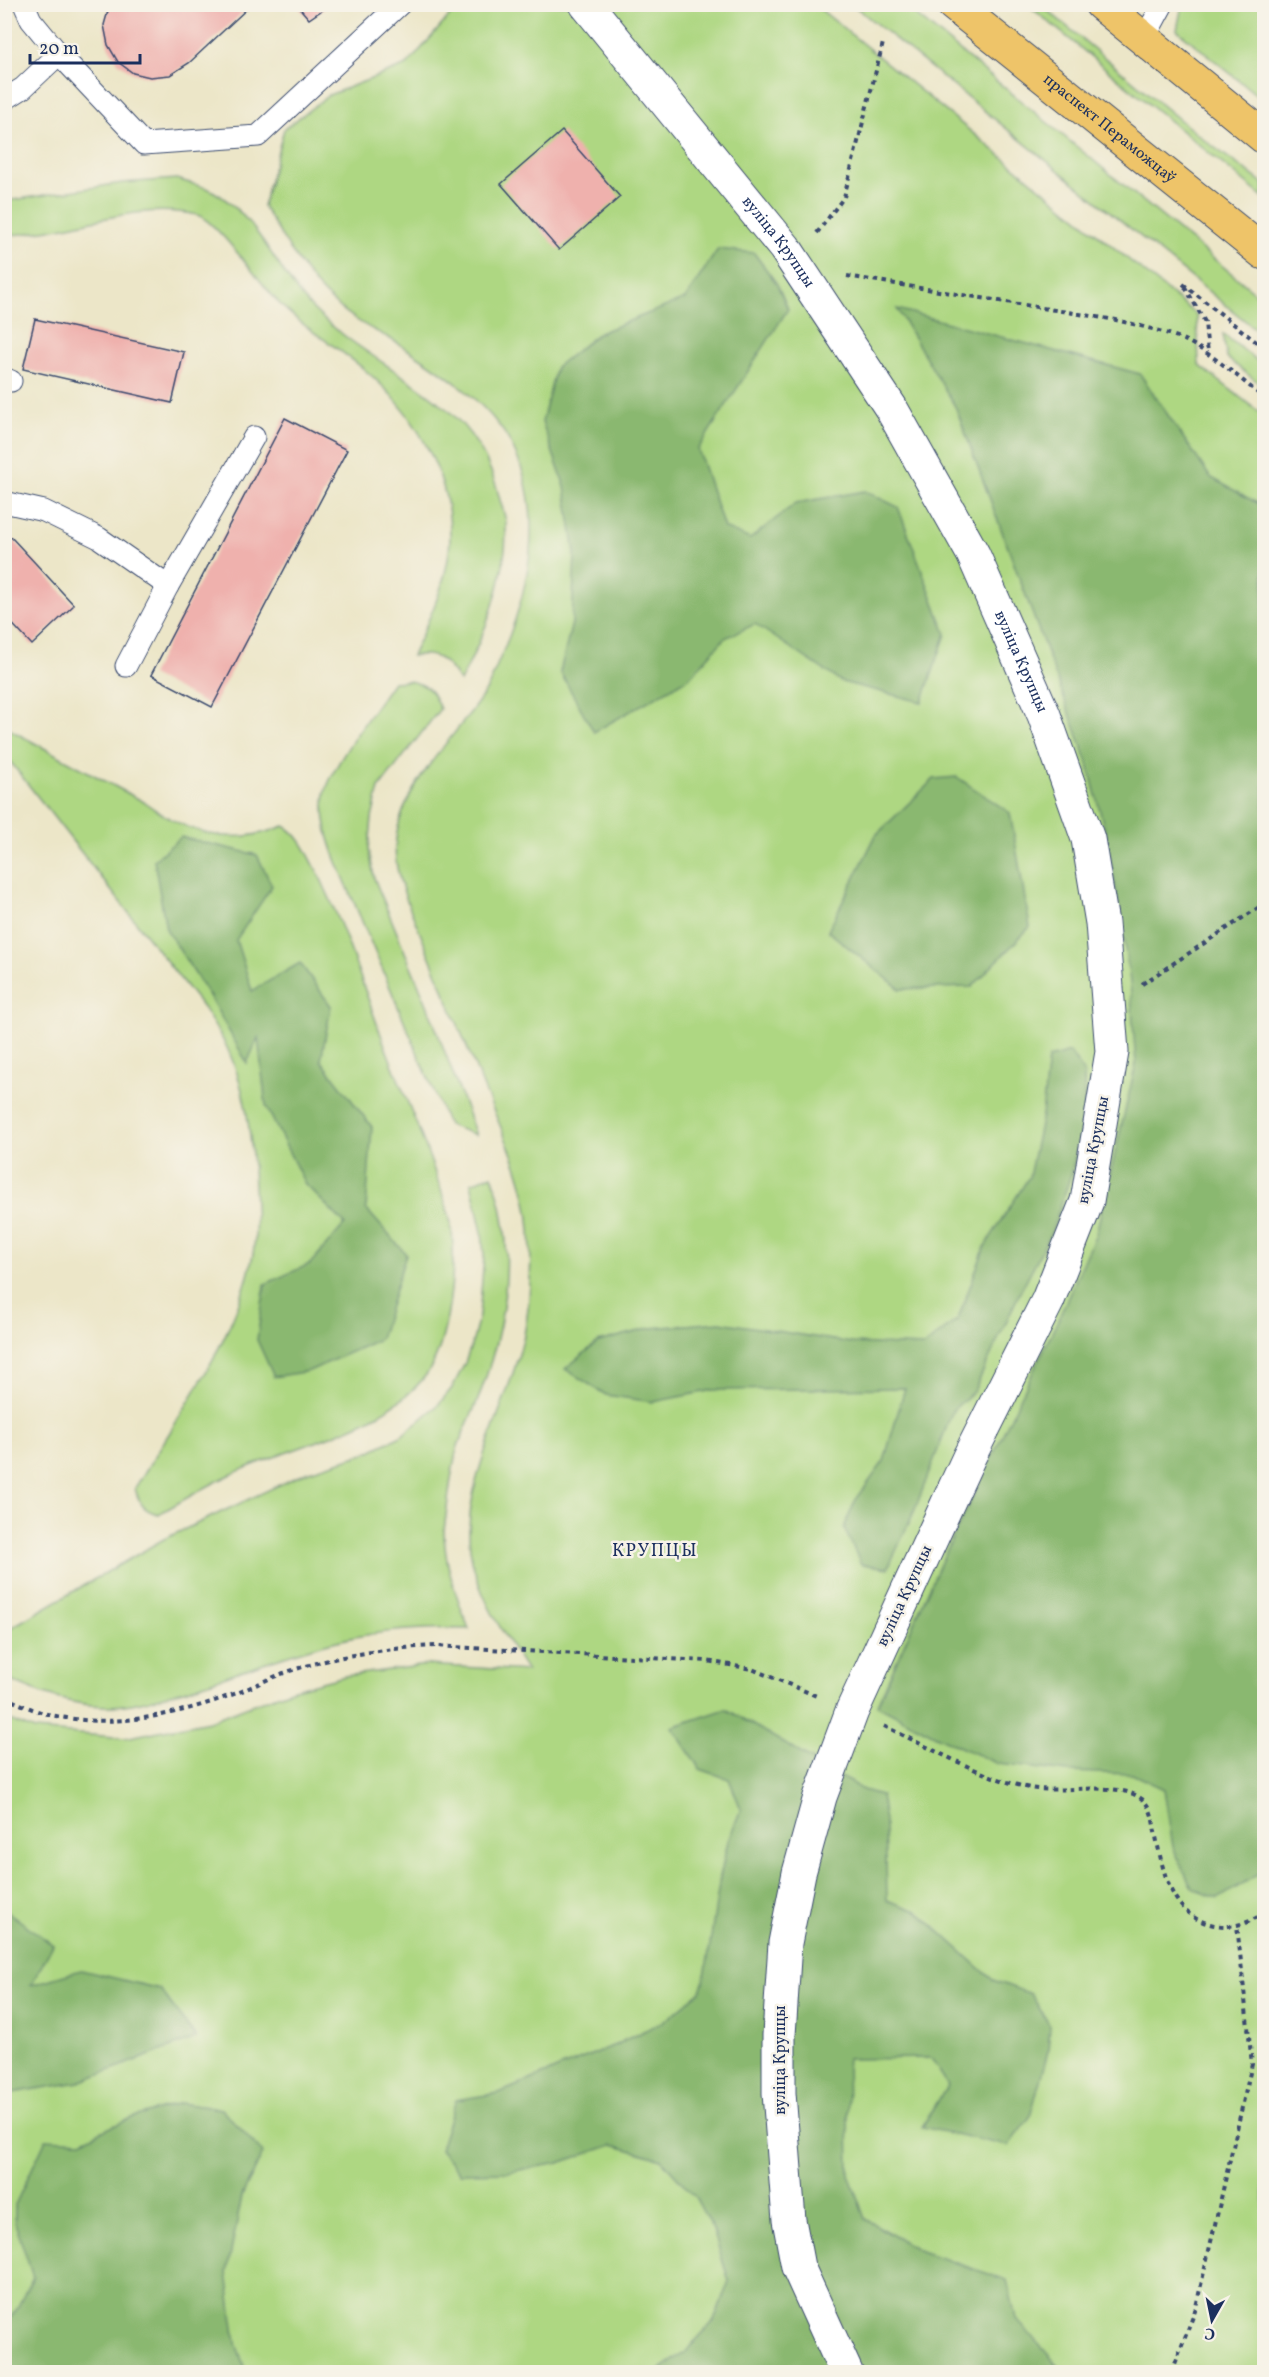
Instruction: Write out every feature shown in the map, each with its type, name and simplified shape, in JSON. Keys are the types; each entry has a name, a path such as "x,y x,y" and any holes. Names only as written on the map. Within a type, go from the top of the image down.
{"main road":[{"name":"праспект Пераможцаў","path":"953,4 1264,253"},
{"path":"1101,4 1264,137"}],"street":[{"name":"вуліца Крупцы","path":"586,4 785,248 891,408 973,554 1044,715 1088,839 1102,922 1112,1052 1087,1202 1048,1300 969,1457 852,1711 820,1797 799,1873 785,1943 779,2035 779,2093 789,2220 798,2267 846,2373"}],"lane":[{"path":"24,4 31,20 59,54 144,144 258,136 400,4"},
{"path":"1144,39 1163,4"},
{"path":"4,100 23,88 59,54"},
{"path":"126,666 168,586 254,437"},
{"path":"4,502 44,511 99,538 168,586"}],"path":[{"path":"883,43 844,197 797,266 1116,320 1181,339 1208,354 1264,398"},
{"path":"1208,354 1205,322 1183,284 1264,348"},
{"path":"1109,1007 1264,904"},
{"path":"4,1697 53,1716 114,1722 153,1717 204,1704 283,1673 340,1658 405,1647 436,1646 707,1661 752,1669 852,1711 984,1772 1029,1788 1056,1791 1128,1791 1142,1800 1151,1810 1165,1878 1174,1899 1206,1923 1220,1926 1253,1922 1264,1912"},
{"path":"1172,2373 1195,2311 1252,2064 1238,1925"}],"green space":[{"path":"459,5 815,5 1197,315 1199,365 1264,416 1264,2372 5,2372 4,1718 35,1730 125,1738 209,1721 291,1690 345,1676 427,1665 527,1671 492,1613 478,1582 470,1549 469,1524 478,1473 514,1371 524,1334 531,1243 528,1211 513,1157 405,896 395,854 402,813 411,794 433,760 485,691 509,638 525,584 530,556 529,501 523,474 513,448 490,415 441,372 358,321 327,296 299,263 263,206 284,129 329,95 407,65"},
{"path":"853,5 901,5 906,7 1264,300 1264,336"},
{"path":"1028,5 1041,5 1203,139 1264,184 1264,198"},
{"path":"1182,5 1264,5 1264,101 1177,30"},
{"path":"4,33 11,51 5,71 4,71"},
{"path":"177,179 207,188 228,201 255,230 289,280 314,310 344,336 442,405 472,436 486,459 506,522 506,543 493,605 478,645 460,682 451,668 435,656 412,656 442,583 449,552 449,513 444,490 426,445 399,405 383,387 356,362 311,330 280,304 215,228 197,215 161,211 143,212 5,236 5,199 13,200 122,183"},
{"path":"718,249 754,253 777,284 788,309 698,449 724,528 750,539 796,503 865,491 898,507 946,634 922,702 842,682 755,624 725,638 689,678 594,732 560,672 572,623 575,553 565,487 542,422 556,367 599,333 685,299"},
{"path":"897,309 1140,374 1210,477 1264,507 1264,1867 1257,1875 1218,1899 1192,1888 1173,1847 1164,1789 1132,1774 1069,1772 998,1764 938,1737 877,1705 941,1562 1057,1322 1096,1234 1136,1064 1130,982 1118,901 1106,835 1087,760 956,408"},
{"path":"1223,334 1264,366 1264,387 1227,358"},
{"path":"409,681 429,689 440,709 379,788 372,818 369,849 374,878 428,1007 476,1135 448,1125 337,862 325,820 325,794 344,754 393,682"},
{"path":"5,727 177,822 194,829 228,837 265,833 284,826 295,834 310,857 336,913 387,1051 430,1158 451,1225 452,1281 446,1324 434,1361 426,1375 409,1394 362,1423 230,1475 159,1514 142,1506 135,1488 221,1345 246,1284 253,1254 255,1199 246,1108 235,1066 221,1035 204,1009 5,755"},
{"path":"957,777 1010,813 1030,927 972,987 900,989 828,931 876,835 934,779"},
{"path":"181,837 257,855 272,886 236,940 252,991 300,963 331,1006 321,1060 372,1127 366,1209 406,1254 380,1339 309,1371 274,1377 257,1340 265,1284 310,1264 345,1224 305,1184 266,1106 258,1038 247,1063 208,994 166,929 154,860"},
{"path":"1070,1052 1084,1073 1085,1118 1071,1175 1052,1231 1020,1292 974,1391 953,1410 914,1512 888,1568 861,1564 844,1528 855,1501 884,1461 905,1388 713,1390 653,1402 606,1395 565,1369 598,1342 651,1328 720,1322 852,1343 924,1346 958,1319 985,1246 1029,1177 1042,1115 1048,1058"},
{"path":"492,1175 505,1230 506,1285 489,1367 478,1401 457,1449 444,1530 449,1568 469,1629 398,1631 363,1635 290,1654 168,1695 123,1705 105,1706 66,1701 29,1689 5,1678 5,1631 164,1539 309,1471 364,1454 401,1436 438,1405 452,1388 465,1363 479,1316 484,1256 482,1232 471,1183"},
{"path":"726,1709 863,1790 881,1795 885,1821 887,1900 917,1911 993,1980 1031,1994 1050,2026 1048,2051 1030,2117 1008,2146 922,2127 948,2085 931,2058 847,2059 849,2174 865,2219 920,2251 1007,2280 1016,2319 1064,2372 657,2372 685,2352 714,2321 729,2281 713,2230 695,2197 661,2159 612,2145 559,2163 508,2172 460,2173 440,2149 456,2100 499,2093 615,2045 666,2020 700,1992 706,1971 720,1877 728,1841 741,1809 729,1779 700,1769 672,1727"},
{"path":"4,1909 53,1945 31,1985 81,1970 160,1989 196,2038 79,2082 5,2094"},
{"path":"180,2103 222,2109 263,2153 242,2196 227,2272 236,2343 246,2372 5,2372 5,2318 13,2316 33,2277 15,2223 15,2205 46,2139 81,2141 131,2118"}],"building":[{"path":"110,4 252,4 189,63 170,75 150,77 133,73 118,62 108,45 104,25"},
{"path":"296,4 331,4 309,19"},
{"path":"562,131 620,197 559,250 501,184"},
{"path":"35,319 184,352 172,403 23,369"},
{"path":"285,418 347,450 212,707 151,675"},
{"path":"11,537 74,605 32,645 4,615 4,543"}],"district":[{"name":"КРУПЦЫ","path":"655,1551"}]}
